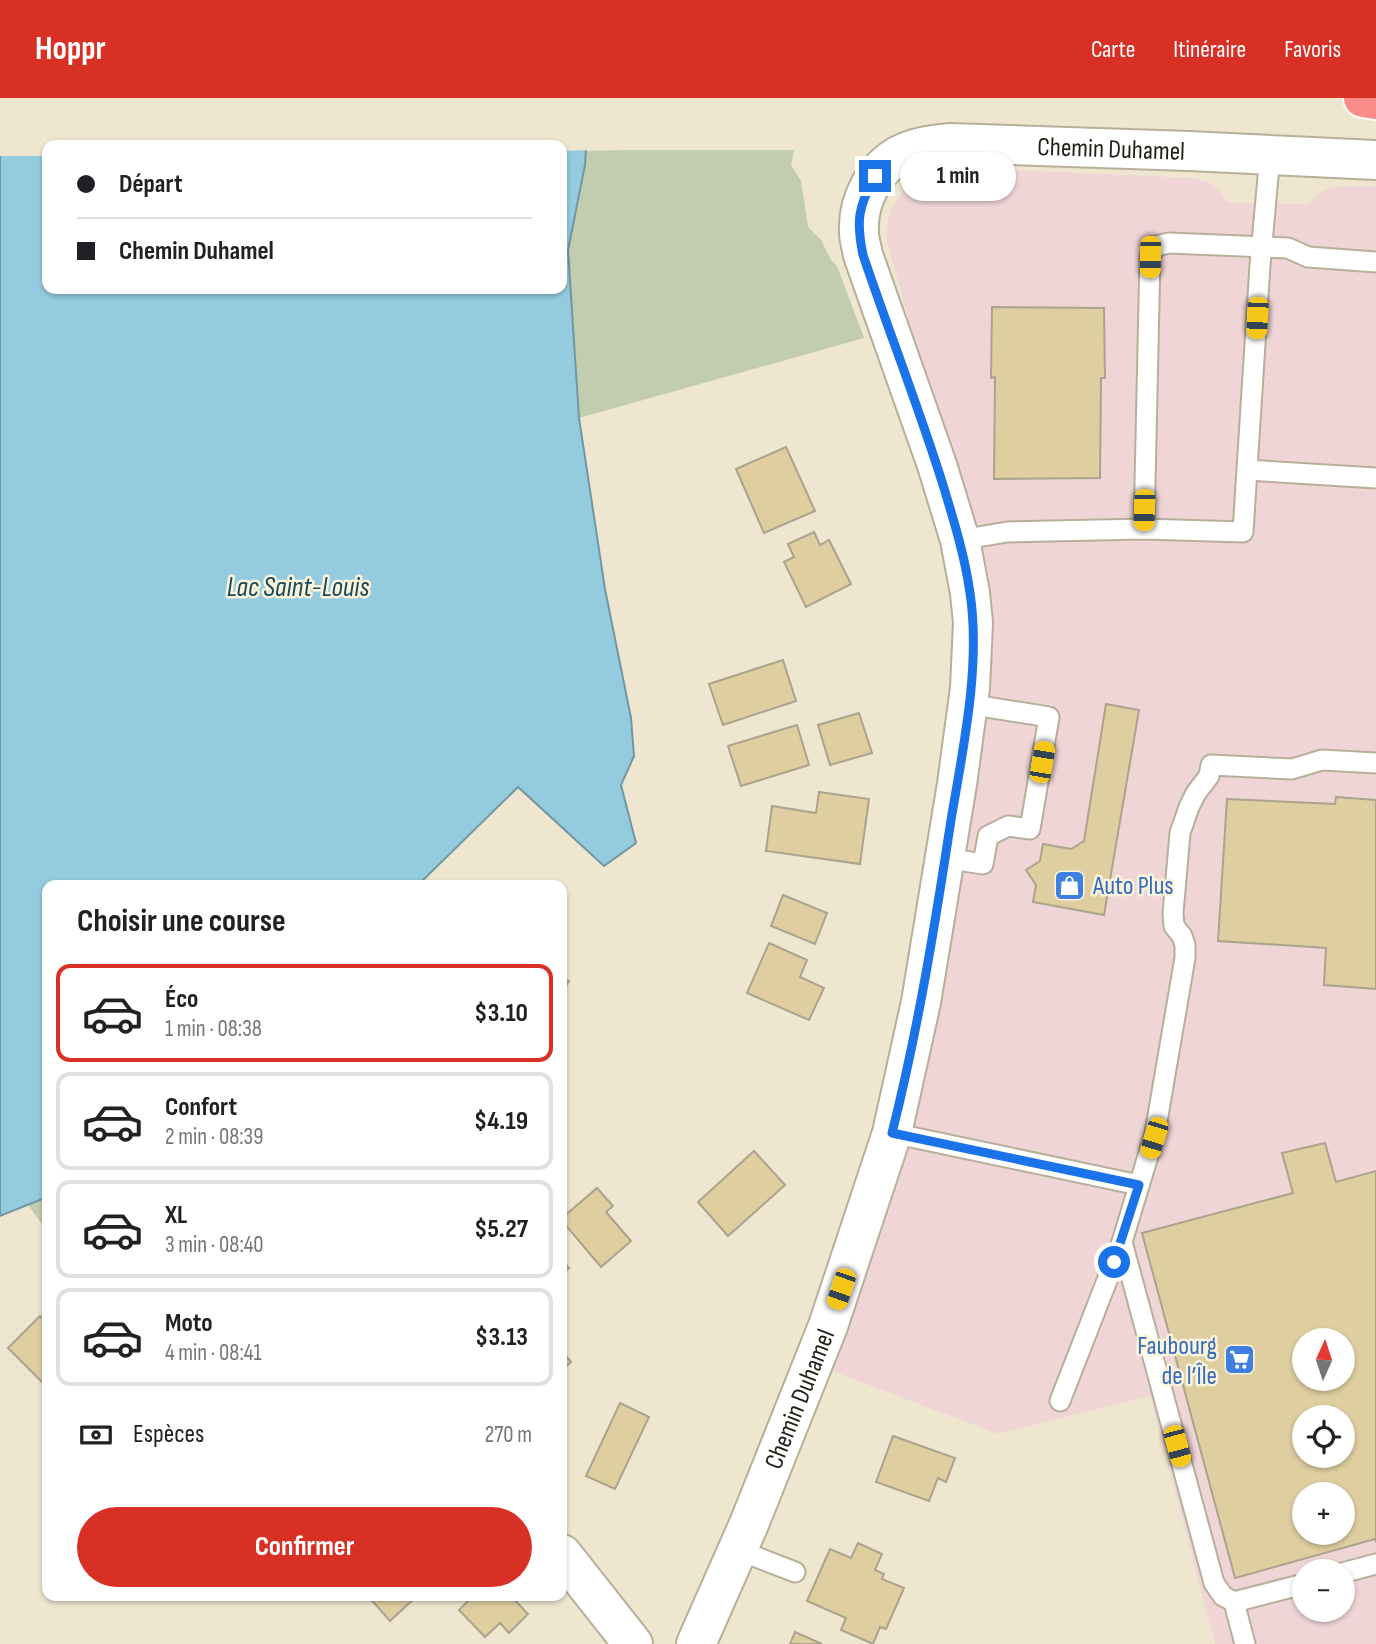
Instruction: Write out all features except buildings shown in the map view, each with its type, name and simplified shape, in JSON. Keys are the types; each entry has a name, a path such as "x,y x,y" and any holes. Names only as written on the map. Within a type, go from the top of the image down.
{"highway":[{"path":"1363,98 1376,100"}],"street":[{"name":"Chemin Duhamel","path":"696,1644 738,1550 828,1326 892,1133 921,1002 968,704 973,623 960,540 937,465 863,255 859,234 864,196 875,176 904,153 924,146 949,143 1376,160"},
{"path":"567,1559 633,1644"}],"lane":[{"path":"960,540 1007,532 1144,529 1243,532 1261,247 1270,155"},
{"path":"1144,529 1150,257 1156,246 1169,243 1289,248 1308,257 1376,262"},
{"path":"1247,470 1376,478"},
{"path":"945,859 984,864 988,836 1008,826 1030,829 1049,717 968,704"},
{"path":"1060,1401 1122,1242 1155,1133 1185,958 1185,945 1174,926 1172,913 1180,833 1189,807 1209,776 1211,765 1292,769 1322,760 1376,763"},
{"path":"892,1133 1139,1185"},
{"path":"1122,1242 1214,1583 1223,1596 1234,1602 1292,1587"},
{"path":"738,1550 795,1573"},
{"path":"1355,1570 1376,1564"},
{"path":"1234,1602 1245,1644"}],"shaded area":[{"path":"961,168 1194,178 1210,183 1221,192 1228,203 1308,204 1322,191 1339,186 1376,186 1376,1644 1215,1644 1150,1396 998,1434 827,1369 880,1233 922,1094 944,993 983,728 990,638 990,581 980,535 913,335 887,241 890,211 900,196 921,178"}],"green space":[{"path":"794,150 791,165 801,181 808,227 821,240 837,266 864,338 579,418 568,250 586,151"},
{"path":"42,1199 42,1224 28,1205"}],"water":[{"name":"Lac Saint-Louis","path":"0,98 589,98 585,165 568,250 579,418 605,589 631,718 634,756 621,785 636,843 604,866 518,787 423,880 42,880 42,1199 0,1216"}],"pier":[{"path":"0,98 592,98 590,150 567,151 567,140 42,140 42,156 0,156"}],"place":[{"name":"Auto Plus","path":"1070,885"},
{"name":"Faubourg de l’Île","path":"1240,1360"}],"route":[{"path":"875,176 864,196 860,214 859,234 863,255 953,516 965,563 973,623 970,688 957,784 921,1002 892,1133 1139,1185 1114,1262"}]}
